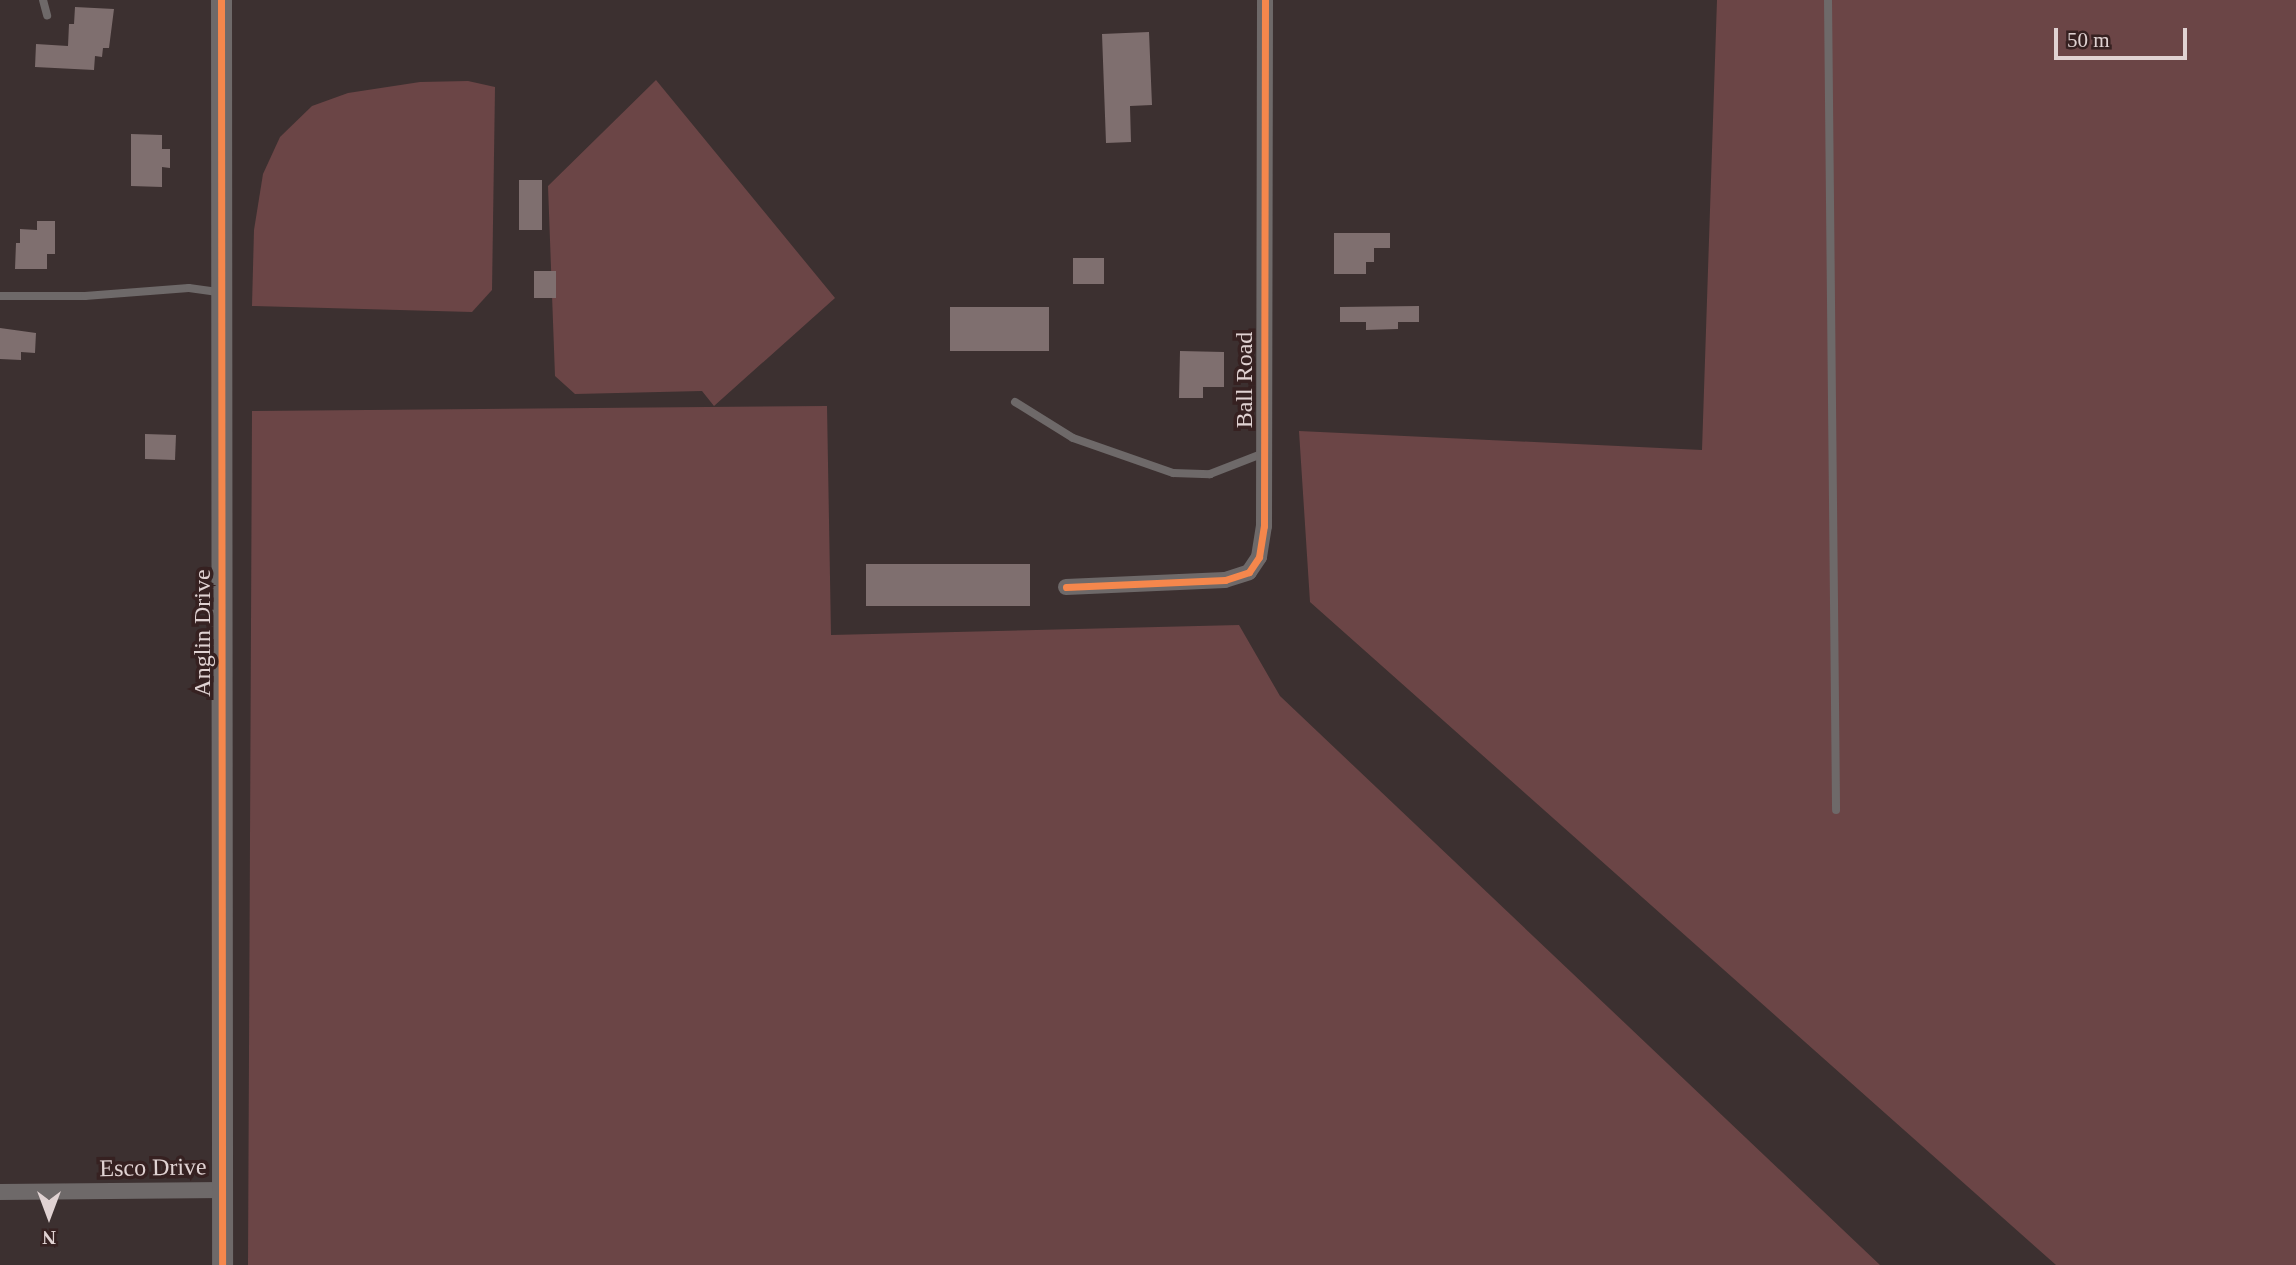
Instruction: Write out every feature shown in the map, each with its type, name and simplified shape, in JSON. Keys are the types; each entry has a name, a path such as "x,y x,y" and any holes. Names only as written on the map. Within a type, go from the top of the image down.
{"street":[{"name":"Anglin Drive","path":"221,0 222,1265"},
{"name":"Ball Road","path":"1066,587 1225,579 1249,572 1259,557 1264,526 1265,0"},
{"name":"Esco Drive","path":"0,1192 223,1190"}],"lane":[{"path":"43,0 47,15"},
{"path":"1828,0 1836,810"},
{"path":"0,296 85,296 189,289 221,293"},
{"path":"1016,402 1073,438 1173,473 1210,474 1264,453"}],"shaded area":[{"path":"1717,0 2296,0 2296,1265 2056,1265 1310,602 1299,431 1702,450"},
{"path":"656,80 835,298 714,406 702,391 575,394 555,376 548,186"},
{"path":"468,81 495,87 492,290 472,312 252,306 254,230 263,174 280,137 312,106 348,93 420,82"},
{"path":"827,406 831,635 1239,625 1280,696 1880,1265 248,1265 252,411"}],"building":[{"path":"75,7 114,9 109,48 103,48 102,57 95,56 94,70 35,67 36,44 68,46 69,24 74,24"},
{"path":"1149,32 1152,105 1130,106 1131,142 1106,143 1102,34"},
{"path":"131,134 162,135 162,149 170,149 170,168 162,167 162,187 131,186"},
{"path":"519,180 542,180 542,230 519,230"},
{"path":"37,221 55,221 55,254 47,254 47,269 15,269 16,243 20,243 20,229 37,230"},
{"path":"1334,233 1390,233 1390,248 1374,248 1374,262 1366,262 1366,274 1334,274"},
{"path":"1073,258 1104,258 1104,284 1073,284"},
{"path":"534,271 556,271 556,298 534,298"},
{"path":"1419,306 1419,322 1398,322 1398,329 1366,330 1366,322 1340,322 1340,307"},
{"path":"950,307 1049,307 1049,351 950,351"},
{"path":"0,328 36,333 35,353 21,352 21,360 0,359"},
{"path":"1180,351 1224,352 1224,387 1203,387 1203,398 1179,398"},
{"path":"145,434 176,435 175,460 145,459"},
{"path":"866,564 1030,564 1030,606 866,606"}],"cycle path":[{"path":"221,0 222,1265"},
{"path":"1066,587 1225,580 1249,572 1259,557 1264,526 1265,0"}]}
